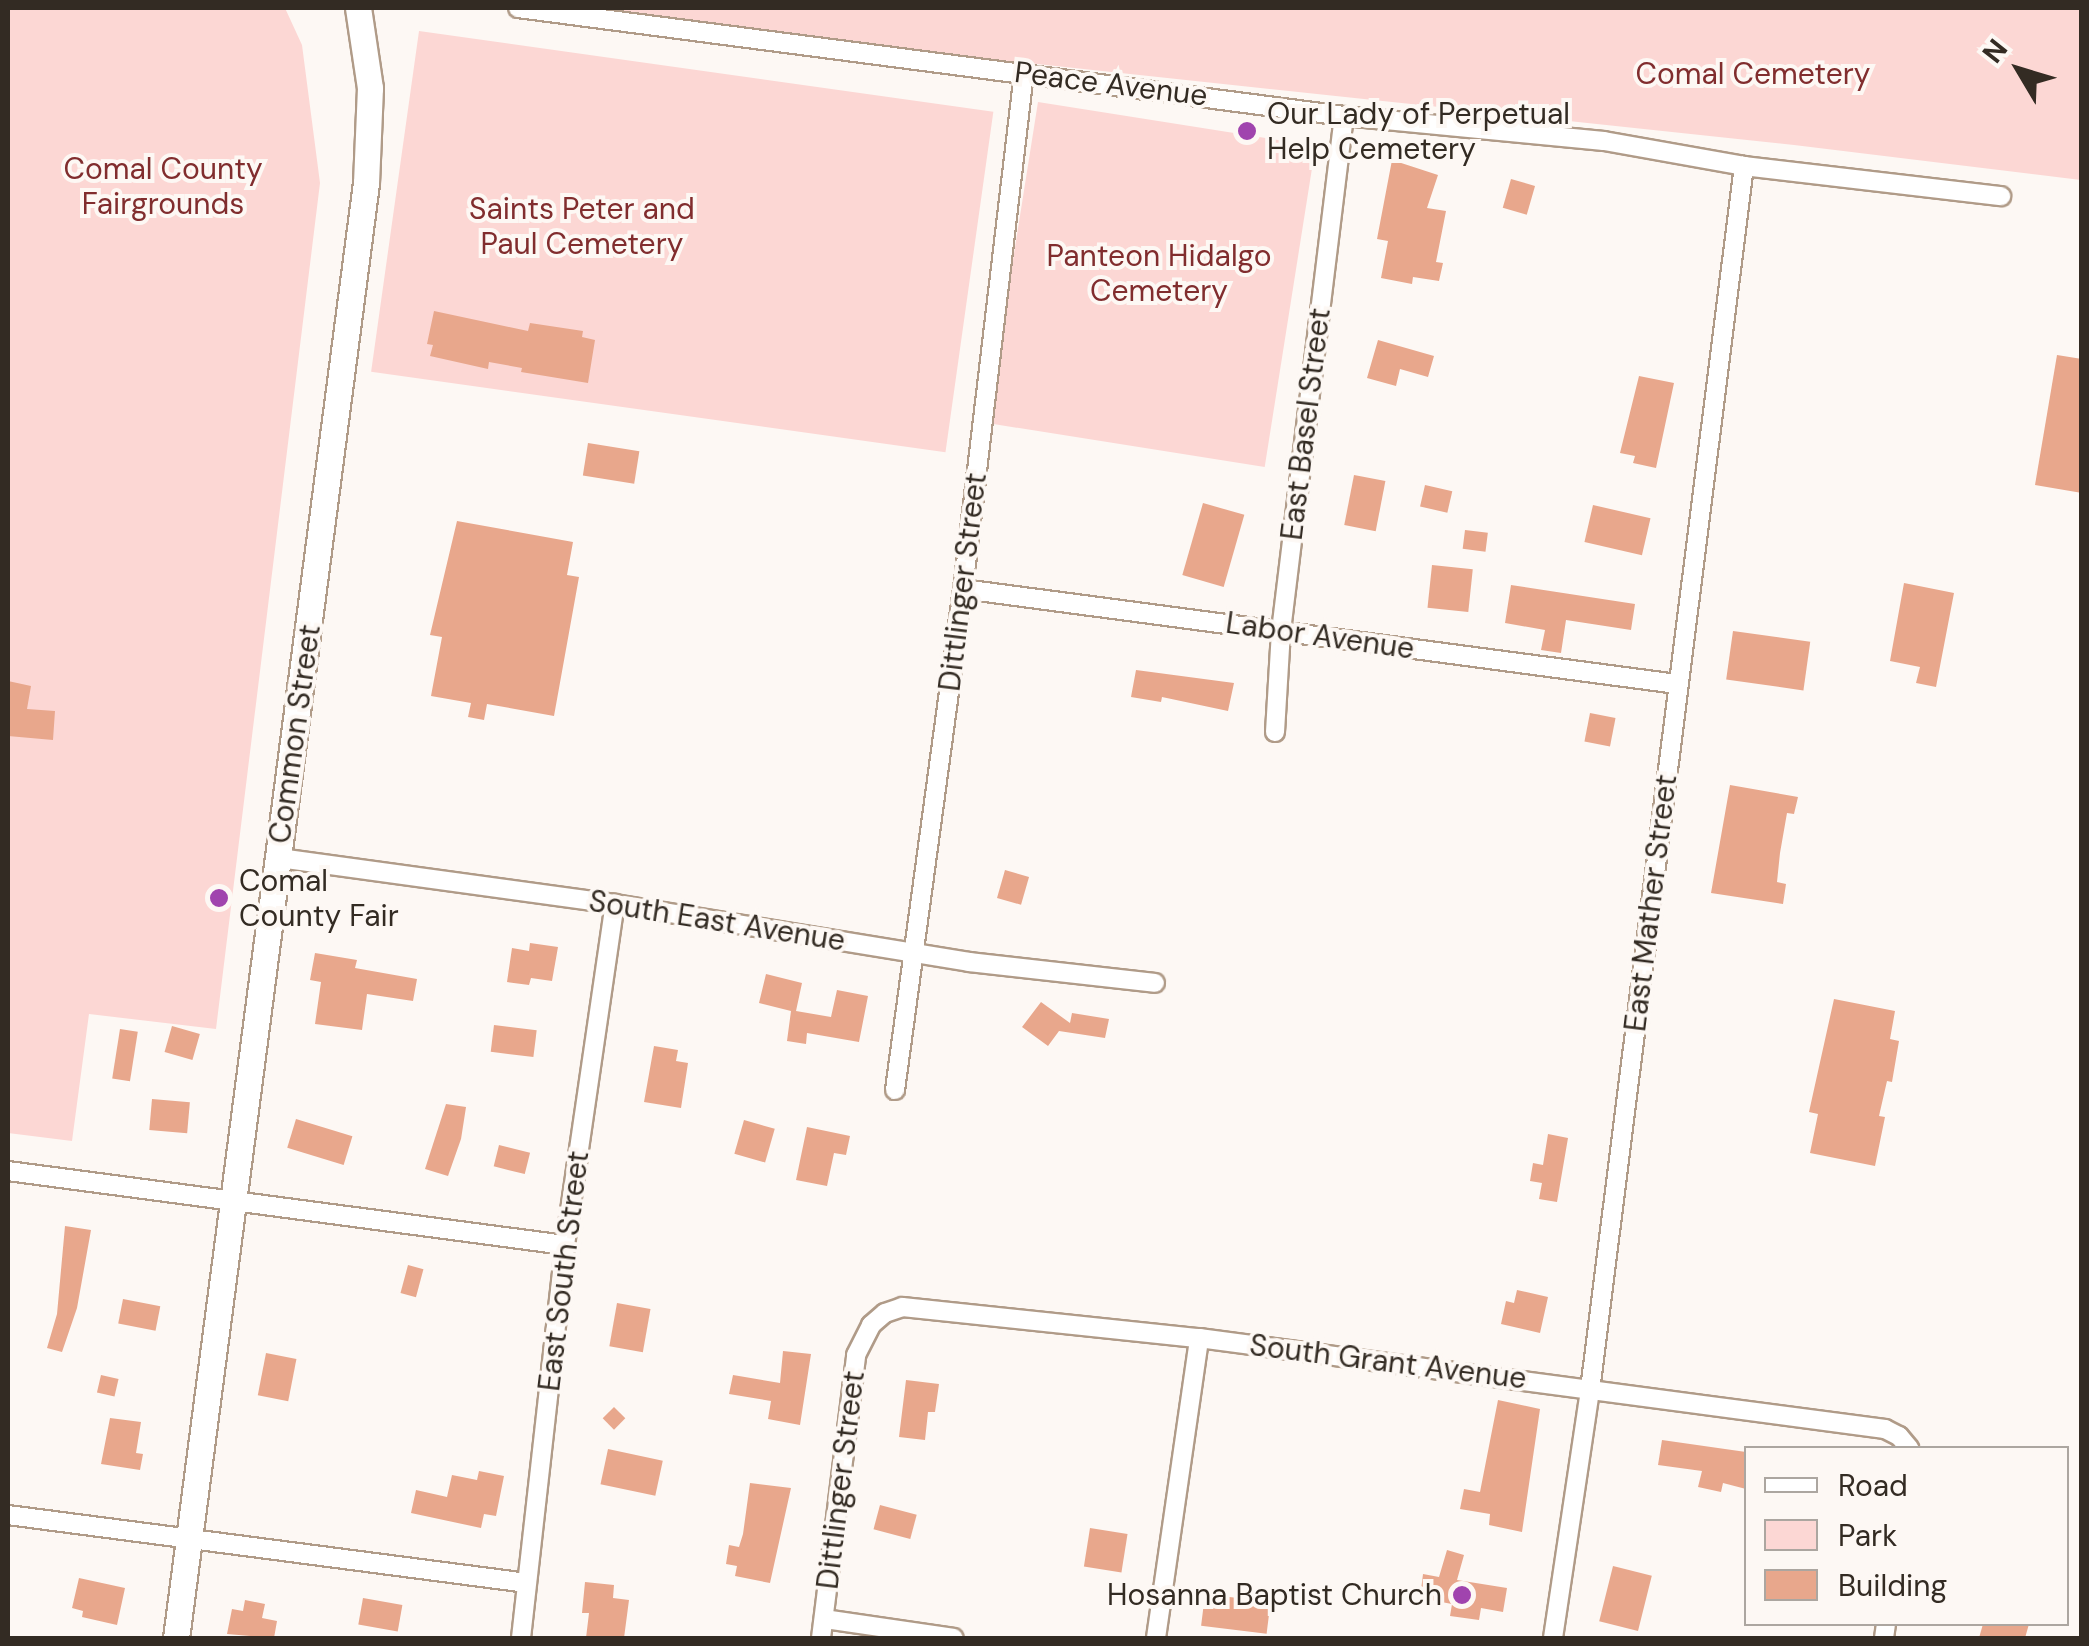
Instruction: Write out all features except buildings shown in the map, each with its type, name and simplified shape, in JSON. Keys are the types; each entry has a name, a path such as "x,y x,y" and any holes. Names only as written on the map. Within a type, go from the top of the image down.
{"main road":[{"name":"Common Street","path":"176,1638 366,183 370,88 358,8"}],"street":[{"name":"Peace Avenue","path":"518,8 1344,116 1604,141 1744,166 2001,196"},
{"name":"Dittlinger Street","path":"895,1090 962,589 1024,74"},
{"name":"East Basel Street","path":"1275,732 1280,631 1344,116"},
{"name":"East Mather Street","path":"1553,1638 1590,1390 1744,166"},
{"name":"Labor Avenue","path":"962,589 1677,684"},
{"name":"South East Avenue","path":"278,858 616,904 913,953 1155,983"},
{"name":"East South Street","path":"520,1638 564,1245 616,904"},
{"path":"8,1171 234,1198 564,1245"},
{"name":"South Grant Avenue","path":"871,1325 902,1307 1198,1338 1885,1429 1906,1445"},
{"name":"Dittlinger Street","path":"822,1629 856,1356 871,1325"},
{"path":"1156,1638 1198,1338"},
{"path":"8,1516 188,1536 527,1583"},
{"path":"822,1629 954,1638"}],"green space":[{"name":"Comal County Fairgrounds","path":"8,8 285,8 302,45 320,183 216,1029 89,1014 72,1141 8,1133"},
{"name":"Comal Cemetery","path":"512,8 2081,8 2081,180 1794,145"},
{"name":"Saints Peter and Paul Cemetery","path":"419,31 993,112 945,452 371,372"},
{"name":"Panteon Hidalgo Cemetery","path":"1038,102 1316,146 1265,467 987,423"}],"place":[{"name":"Our Lady of Perpetual Help Cemetery","path":"1247,131"},
{"name":"Comal County Fair","path":"219,898"},
{"name":"Hosanna Baptist Church","path":"1462,1595"}]}
